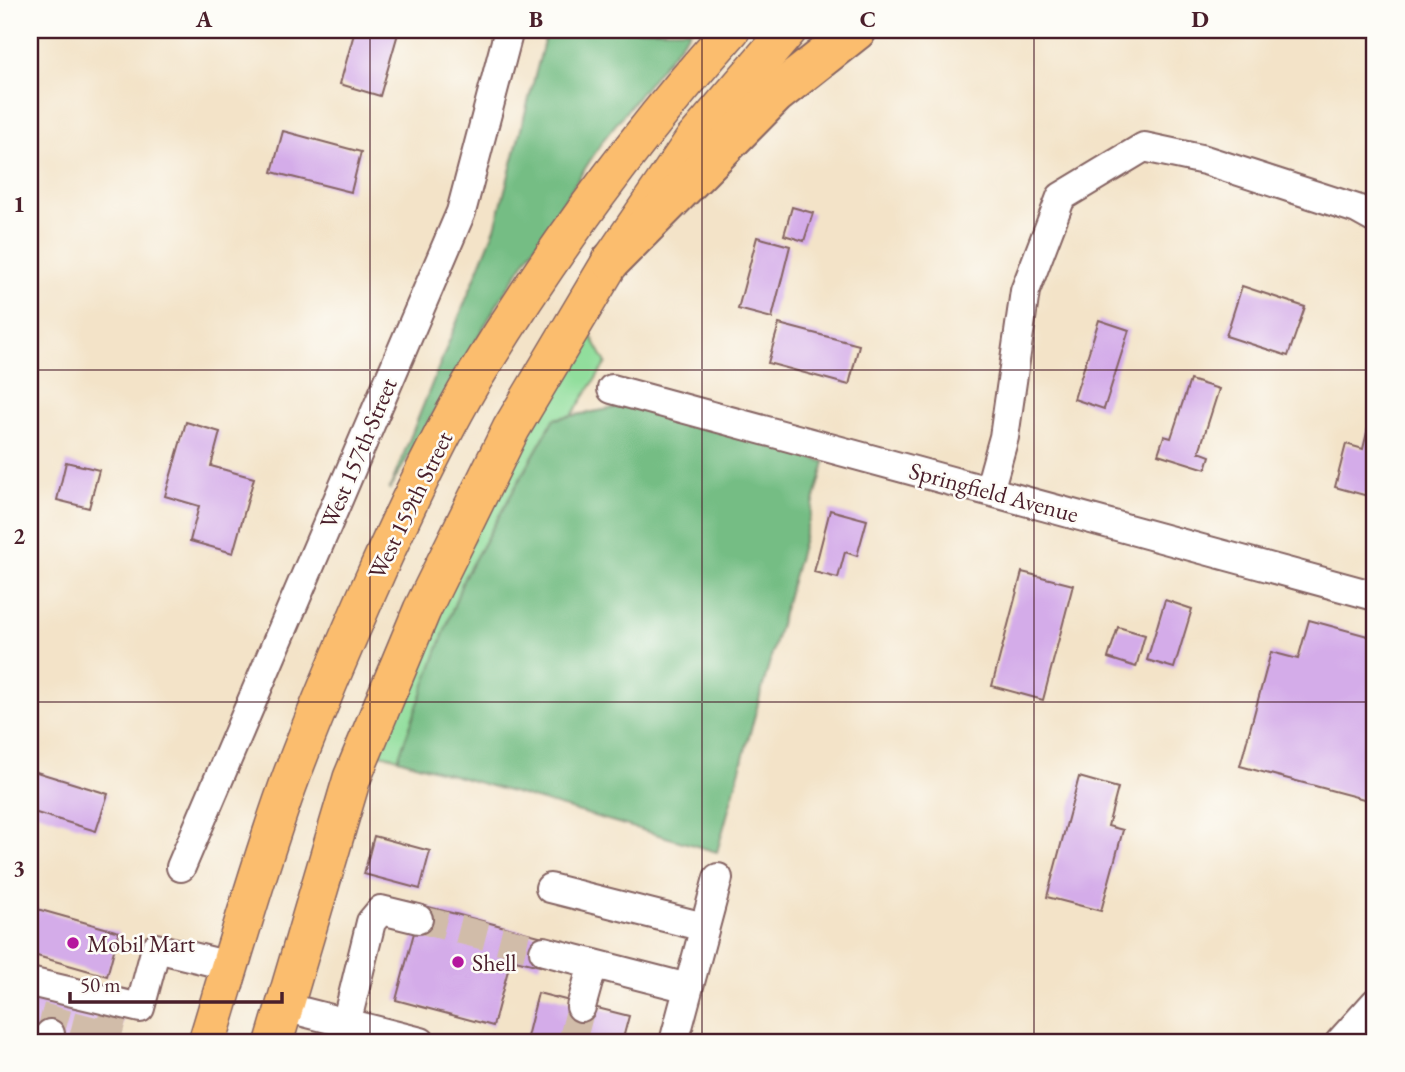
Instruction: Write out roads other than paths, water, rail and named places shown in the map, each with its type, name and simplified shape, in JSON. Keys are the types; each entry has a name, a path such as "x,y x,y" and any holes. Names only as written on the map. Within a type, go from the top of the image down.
{"highway":[{"path":"611,261 776,94 857,30"}],"main road":[{"name":"West 159th Street","path":"207,1042 287,789 351,629 406,508 470,385 552,255 652,122 732,30"},
{"path":"274,1042 352,778 422,610 511,429 611,261 693,141 788,30"}],"street":[{"name":"West 157th Street","path":"181,867 461,212 509,30"},
{"path":"989,491 1004,437 1026,291 1061,197 1144,147 1205,160 1357,209 1375,219"},
{"name":"Springfield Avenue","path":"612,389 1375,596"},
{"path":"674,1042 718,878"},
{"path":"550,888 704,927"},
{"path":"345,1033 371,922 381,910 418,919"},
{"path":"30,985 103,1007 140,1008 156,948 230,966"},
{"path":"544,951 688,988"},
{"path":"581,1007 593,964"},
{"path":"1340,1042 1375,1003"},
{"path":"284,1007 345,1033 410,1041"}],"tunnel":[{"path":"418,919 544,951"},
{"path":"50,1034 59,1002"},
{"path":"572,1042 581,1007"},
{"path":"82,1042 90,1011"},
{"path":"106,1042 113,1016"}],"place":[{"name":"Mobil Mart","path":"73,943"},
{"name":"Shell","path":"458,962"}]}
